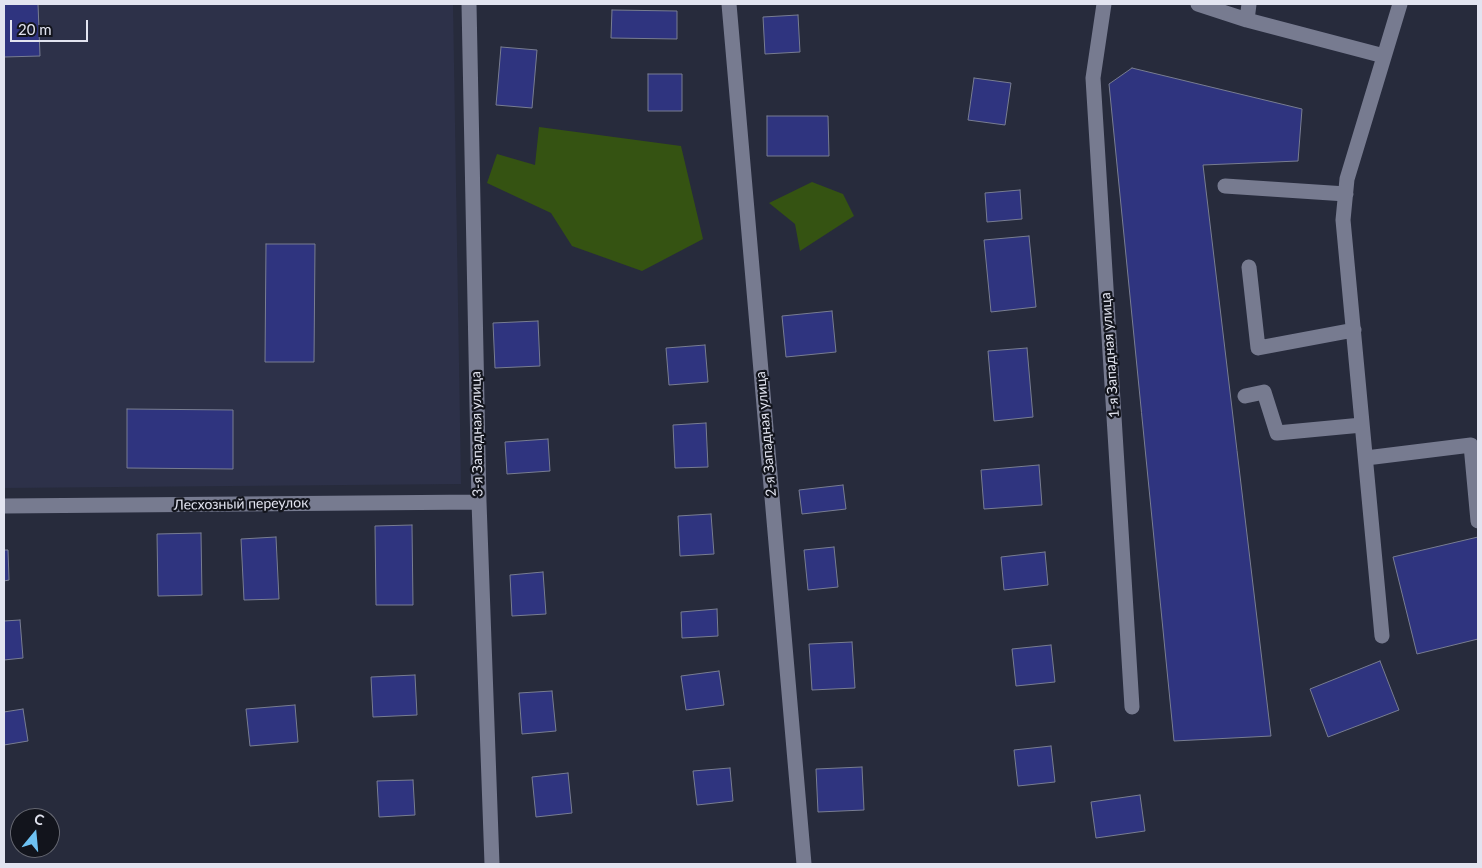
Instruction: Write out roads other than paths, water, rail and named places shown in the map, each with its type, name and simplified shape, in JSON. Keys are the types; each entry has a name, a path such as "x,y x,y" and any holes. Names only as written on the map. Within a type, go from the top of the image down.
{"street":[{"name":"3-я Западная улица","path":"469,4 479,502 492,864"},
{"name":"2-я Западная улица","path":"729,4 804,864"},
{"name":"1-я Западная улица","path":"1104,4 1093,78 1132,707"},
{"path":"1198,4 1247,20 1384,56"},
{"path":"1247,20 1249,4"},
{"path":"1382,636 1343,220 1347,179 1400,4"},
{"path":"1225,186 1346,194"},
{"path":"1249,267 1258,348 1354,330"},
{"path":"1245,396 1264,392 1277,433 1362,425"},
{"path":"1366,458 1470,445 1478,521"},
{"name":"Лесхозный переулок","path":"4,506 479,502"}]}
